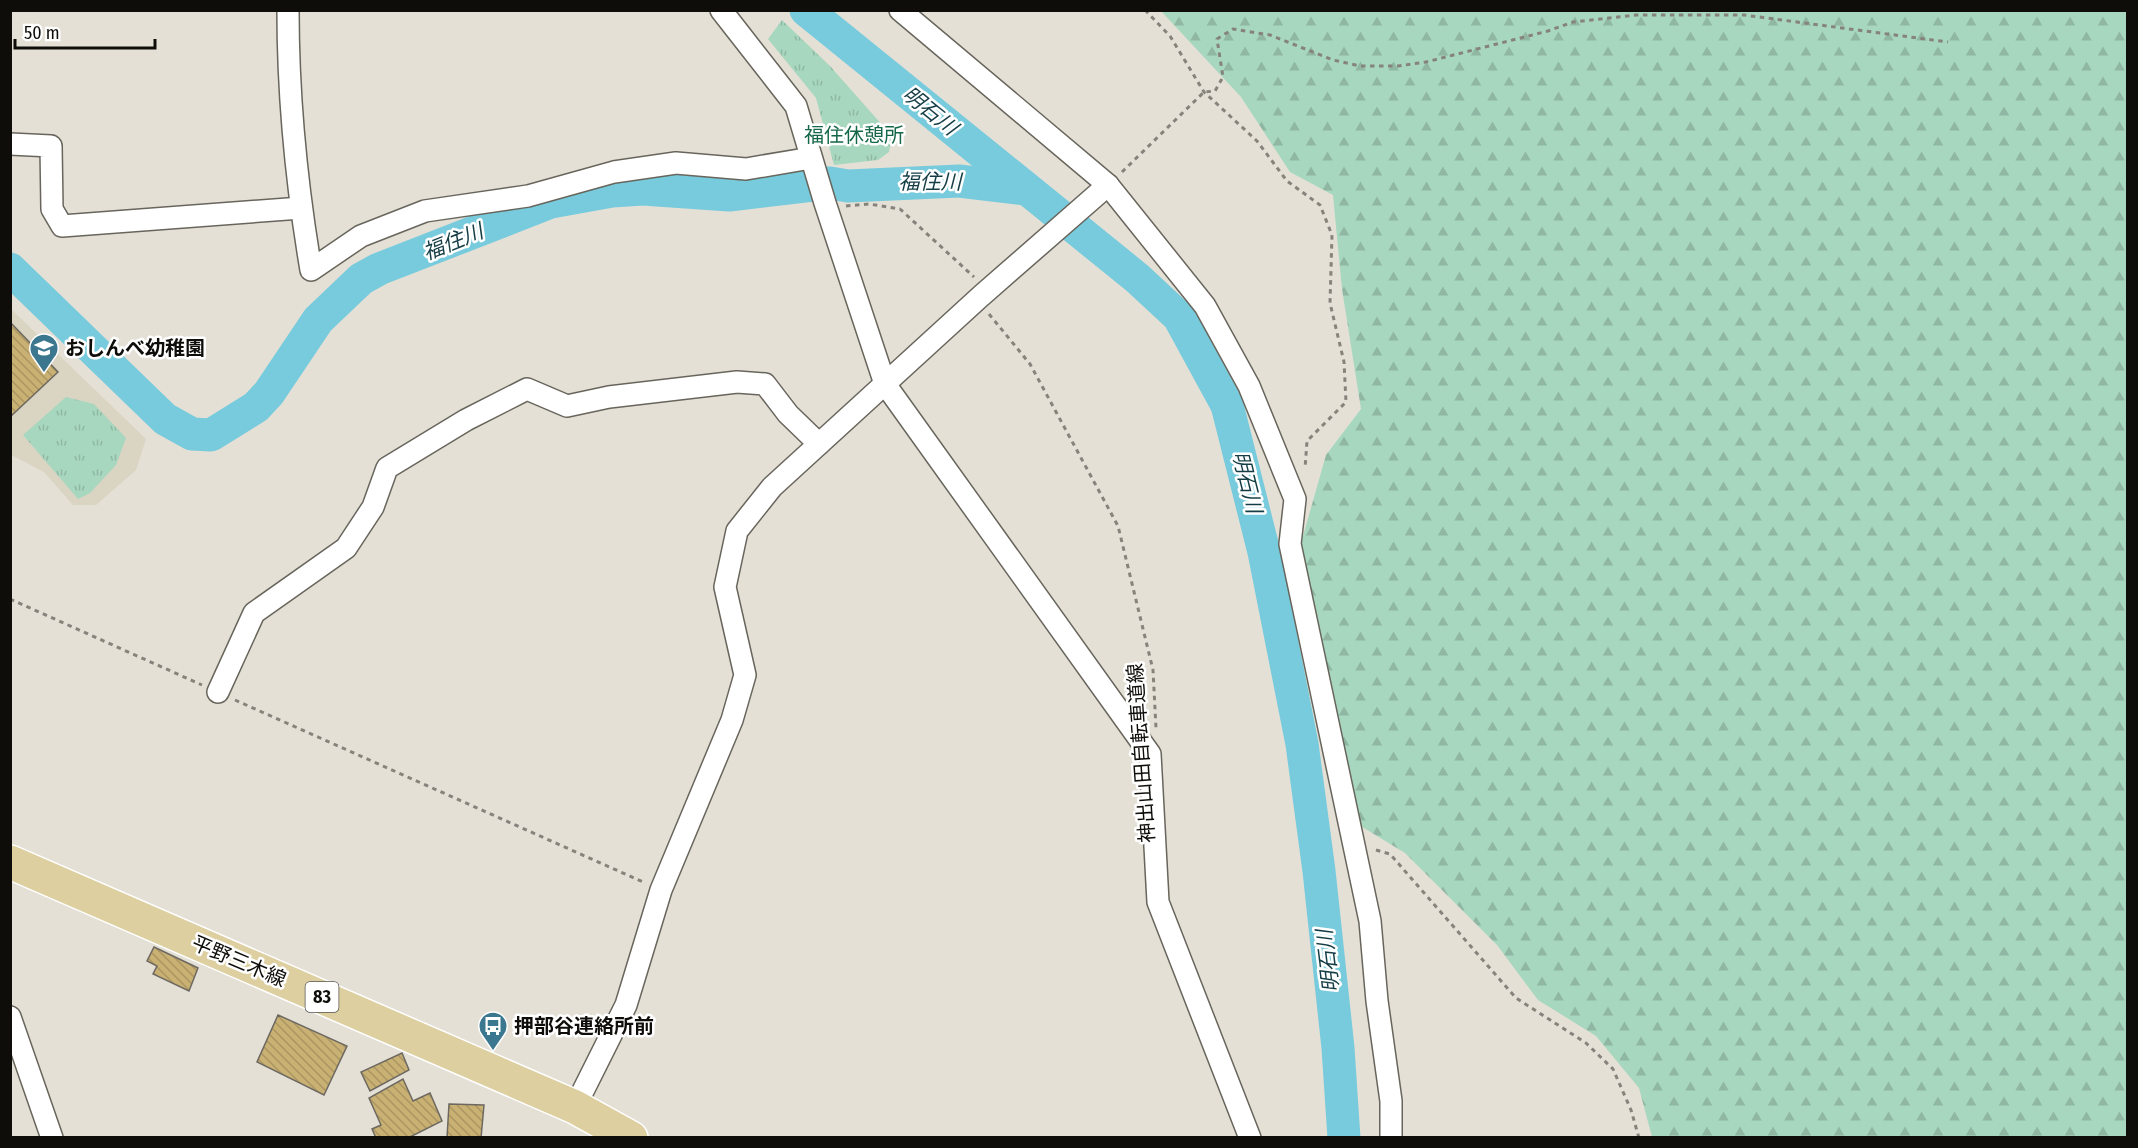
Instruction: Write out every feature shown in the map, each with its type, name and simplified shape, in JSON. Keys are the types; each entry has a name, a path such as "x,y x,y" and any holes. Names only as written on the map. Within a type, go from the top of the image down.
{"main road":[{"name":"平野三木線","path":"10,862 575,1107 631,1137"}],"street":[{"path":"288,10 288,40 301,208 311,270 361,236 425,211 528,196 615,172 676,163 746,169 811,158"},
{"path":"721,10 796,106 885,384 1150,754 1158,902 1250,1137"},
{"path":"900,10 1108,185 1205,306 1249,386 1295,500 1290,544 1370,921 1377,1001 1391,1101 1391,1137"},
{"path":"10,144 51,146 52,209 62,226 301,208"},
{"path":"575,1107 626,1005 661,890 732,720 745,675 725,587 737,531 772,487 981,296 1108,185"},
{"path":"218,692 254,613 346,548 373,507 387,468 466,420 527,389 567,406 609,397 737,382 765,384 788,414 819,444"},
{"path":"10,1017 52,1137"}],"path":[{"path":"1145,10 1170,36 1204,92 1257,141 1287,181 1320,206 1332,235 1330,303 1344,362 1346,402 1307,441 1305,468 1295,500"},
{"path":"1108,185 1204,92 1215,91 1223,77 1217,39 1233,29 1270,35 1333,60 1369,66 1398,66 1426,62 1548,31 1573,22 1636,15 1744,15 1948,42"},
{"name":"神出山田自転車道線","path":"840,206 869,204 900,209 981,283 981,306 1030,364 1118,526 1153,670 1156,729"},
{"path":"10,599 661,890"},
{"path":"1354,844 1390,854 1516,998 1586,1043 1613,1069 1631,1110 1639,1137"}],"shaded area":[{"name":"おしんべ幼稚園","path":"10,308 146,439 136,470 96,505 73,505 44,472 11,455"}],"green space":[{"path":"1161,11 2127,11 2127,1137 1652,1137 1639,1088 1596,1036 1538,1000 1497,945 1405,853 1359,825 1301,543 1326,455 1361,409 1342,289 1333,195 1290,172 1241,97"},
{"name":"福住休憩所","path":"782,20 830,66 892,136 889,152 878,160 834,165 816,98 768,39"},
{"path":"66,397 94,404 126,438 116,465 90,493 78,499 23,435"}],"building":[{"path":"10,322 58,372 10,417"},
{"path":"154,947 198,968 189,991 153,974 157,966 147,961"},
{"path":"278,1015 347,1046 324,1095 257,1062"},
{"path":"402,1053 409,1070 370,1091 361,1072"},
{"path":"403,1079 413,1101 430,1093 442,1121 408,1138 376,1138 372,1129 381,1125 369,1098"},
{"path":"449,1104 484,1105 481,1138 447,1138"}],"waterway":[{"name":"明石川","path":"806,10 1137,278 1179,317 1227,405 1264,552 1302,744 1319,871 1338,1048 1344,1138"},
{"name":"福住川","path":"10,269 165,419 192,434 211,435 256,407 269,393 318,320 361,279 379,269 551,202 612,191 643,189 729,195 830,183 848,186 959,181 1026,189"}],"place":[{"name":"おしんべ幼稚園","path":"44,374"},
{"name":"押部谷連絡所前","path":"493,1052"}]}
